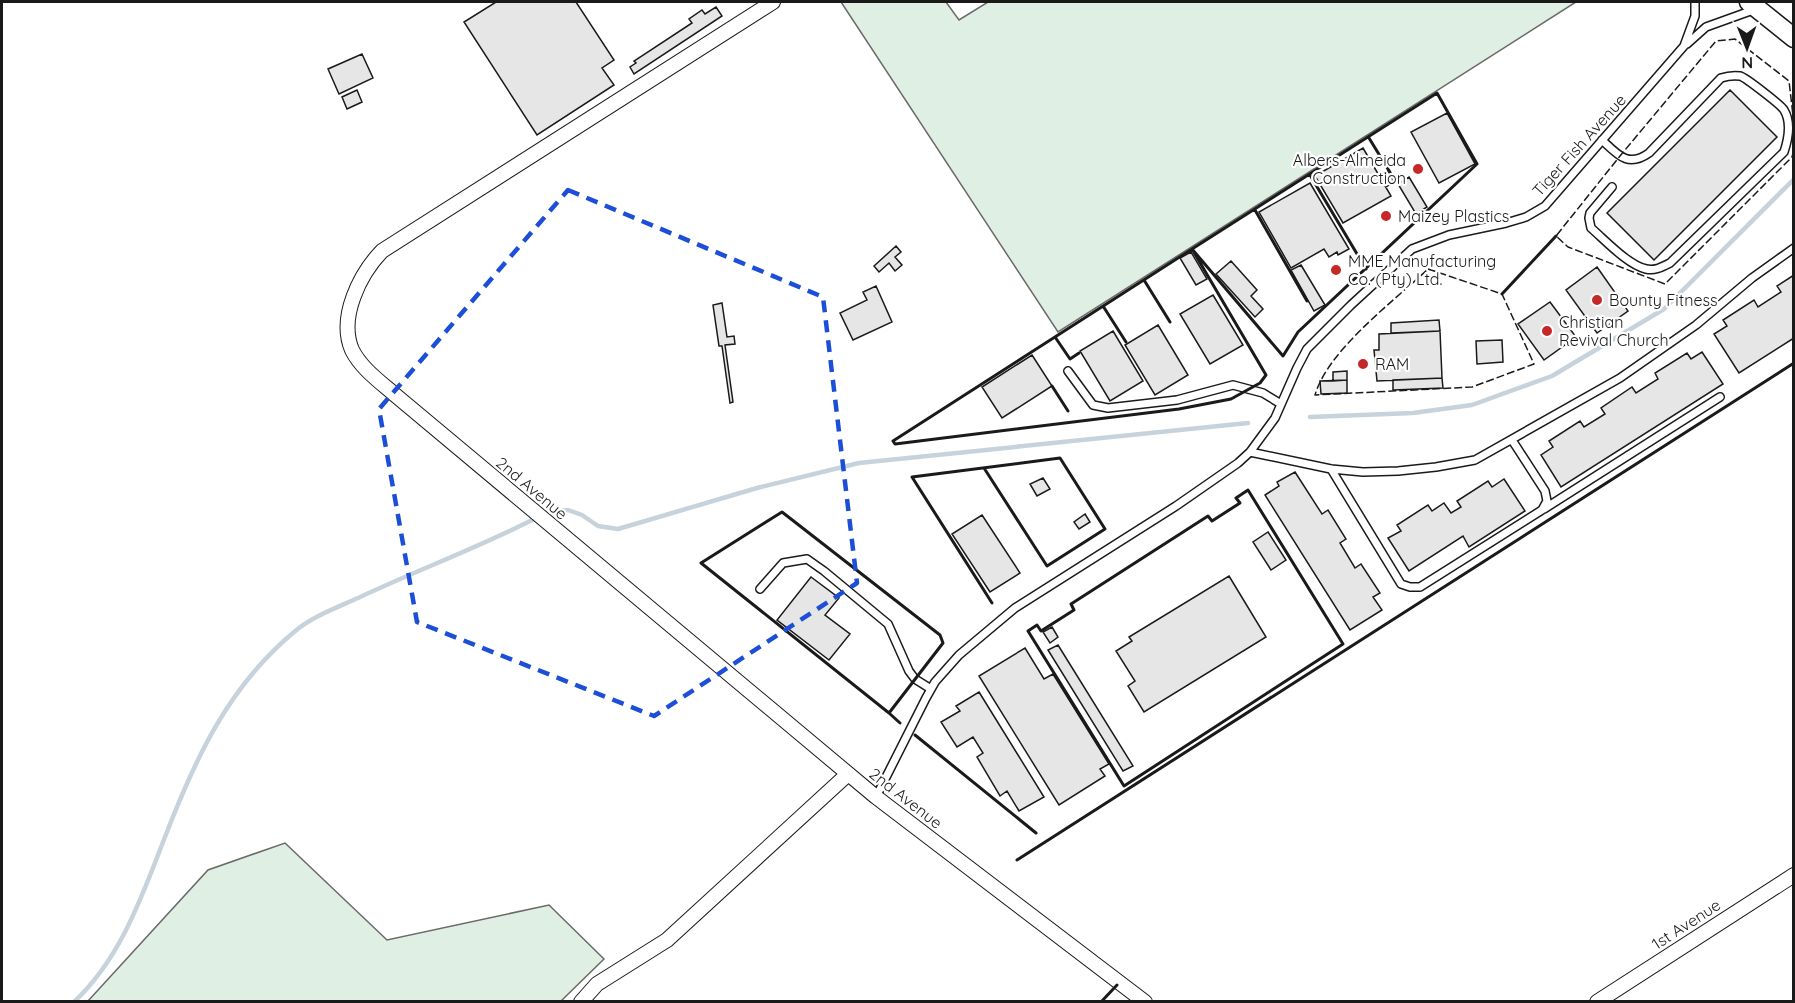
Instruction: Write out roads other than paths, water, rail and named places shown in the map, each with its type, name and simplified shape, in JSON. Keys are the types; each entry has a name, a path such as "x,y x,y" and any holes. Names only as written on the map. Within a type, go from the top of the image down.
{"main road":[{"path":"1753,5 1794,38"}],"street":[{"name":"2nd Avenue","path":"773,2 382,251 373,260 358,286 348,317 348,334 352,350 375,378 848,774 1145,1002"},
{"path":"581,1002 597,984 667,940 848,774"},
{"name":"1st Avenue","path":"1597,1002 1794,875"}],"lane":[{"path":"1672,59 1684,46 1692,30 1695,2"},
{"path":"1672,59 1706,27 1753,5"},
{"name":"Tiger Fish Avenue","path":"876,797 932,689 959,655 1015,608 1176,506 1238,463 1260,440 1275,418 1307,350 1351,304 1412,249 1449,235 1516,220 1545,206 1672,59"},
{"path":"1602,140 1620,156 1628,160 1639,160 1649,153 1721,78 1731,75 1742,76 1784,110 1787,123 1789,138 1784,152 1670,263 1659,268 1647,269 1633,263 1591,228 1590,213 1612,187"},
{"path":"1250,452 1331,469 1363,472 1436,467 1475,460 1620,378 1696,325 1752,278 1794,248"},
{"path":"1068,371 1093,405 1108,408 1177,400 1233,385 1263,393 1281,404"},
{"path":"1331,469 1401,584 1420,587 1720,397"},
{"path":"1512,441 1545,491 1547,501 1542,510"},
{"path":"760,590 783,564 807,560 824,571 888,624 909,671 915,679 932,689"}],"waterway":[{"path":"1310,417 1413,413 1472,405 1552,376 1664,309 1794,179"},
{"path":"553,512 568,510 582,515 598,526 618,529 757,488 859,463 1248,423"},
{"path":"74,1002 105,966 128,925 148,881 176,808 216,726 250,676 271,653 301,626 317,617 536,518"}],"place":[{"name":"Albers-Almeida Construction","path":"1418,169"},
{"name":"Maizey Plastics","path":"1386,216"},
{"name":"MME Manufacturing Co. (Pty) Ltd.","path":"1336,270"},
{"name":"Bounty Fitness","path":"1597,300"},
{"name":"Christian Revival Church","path":"1547,331"},
{"name":"RAM","path":"1363,364"}]}
